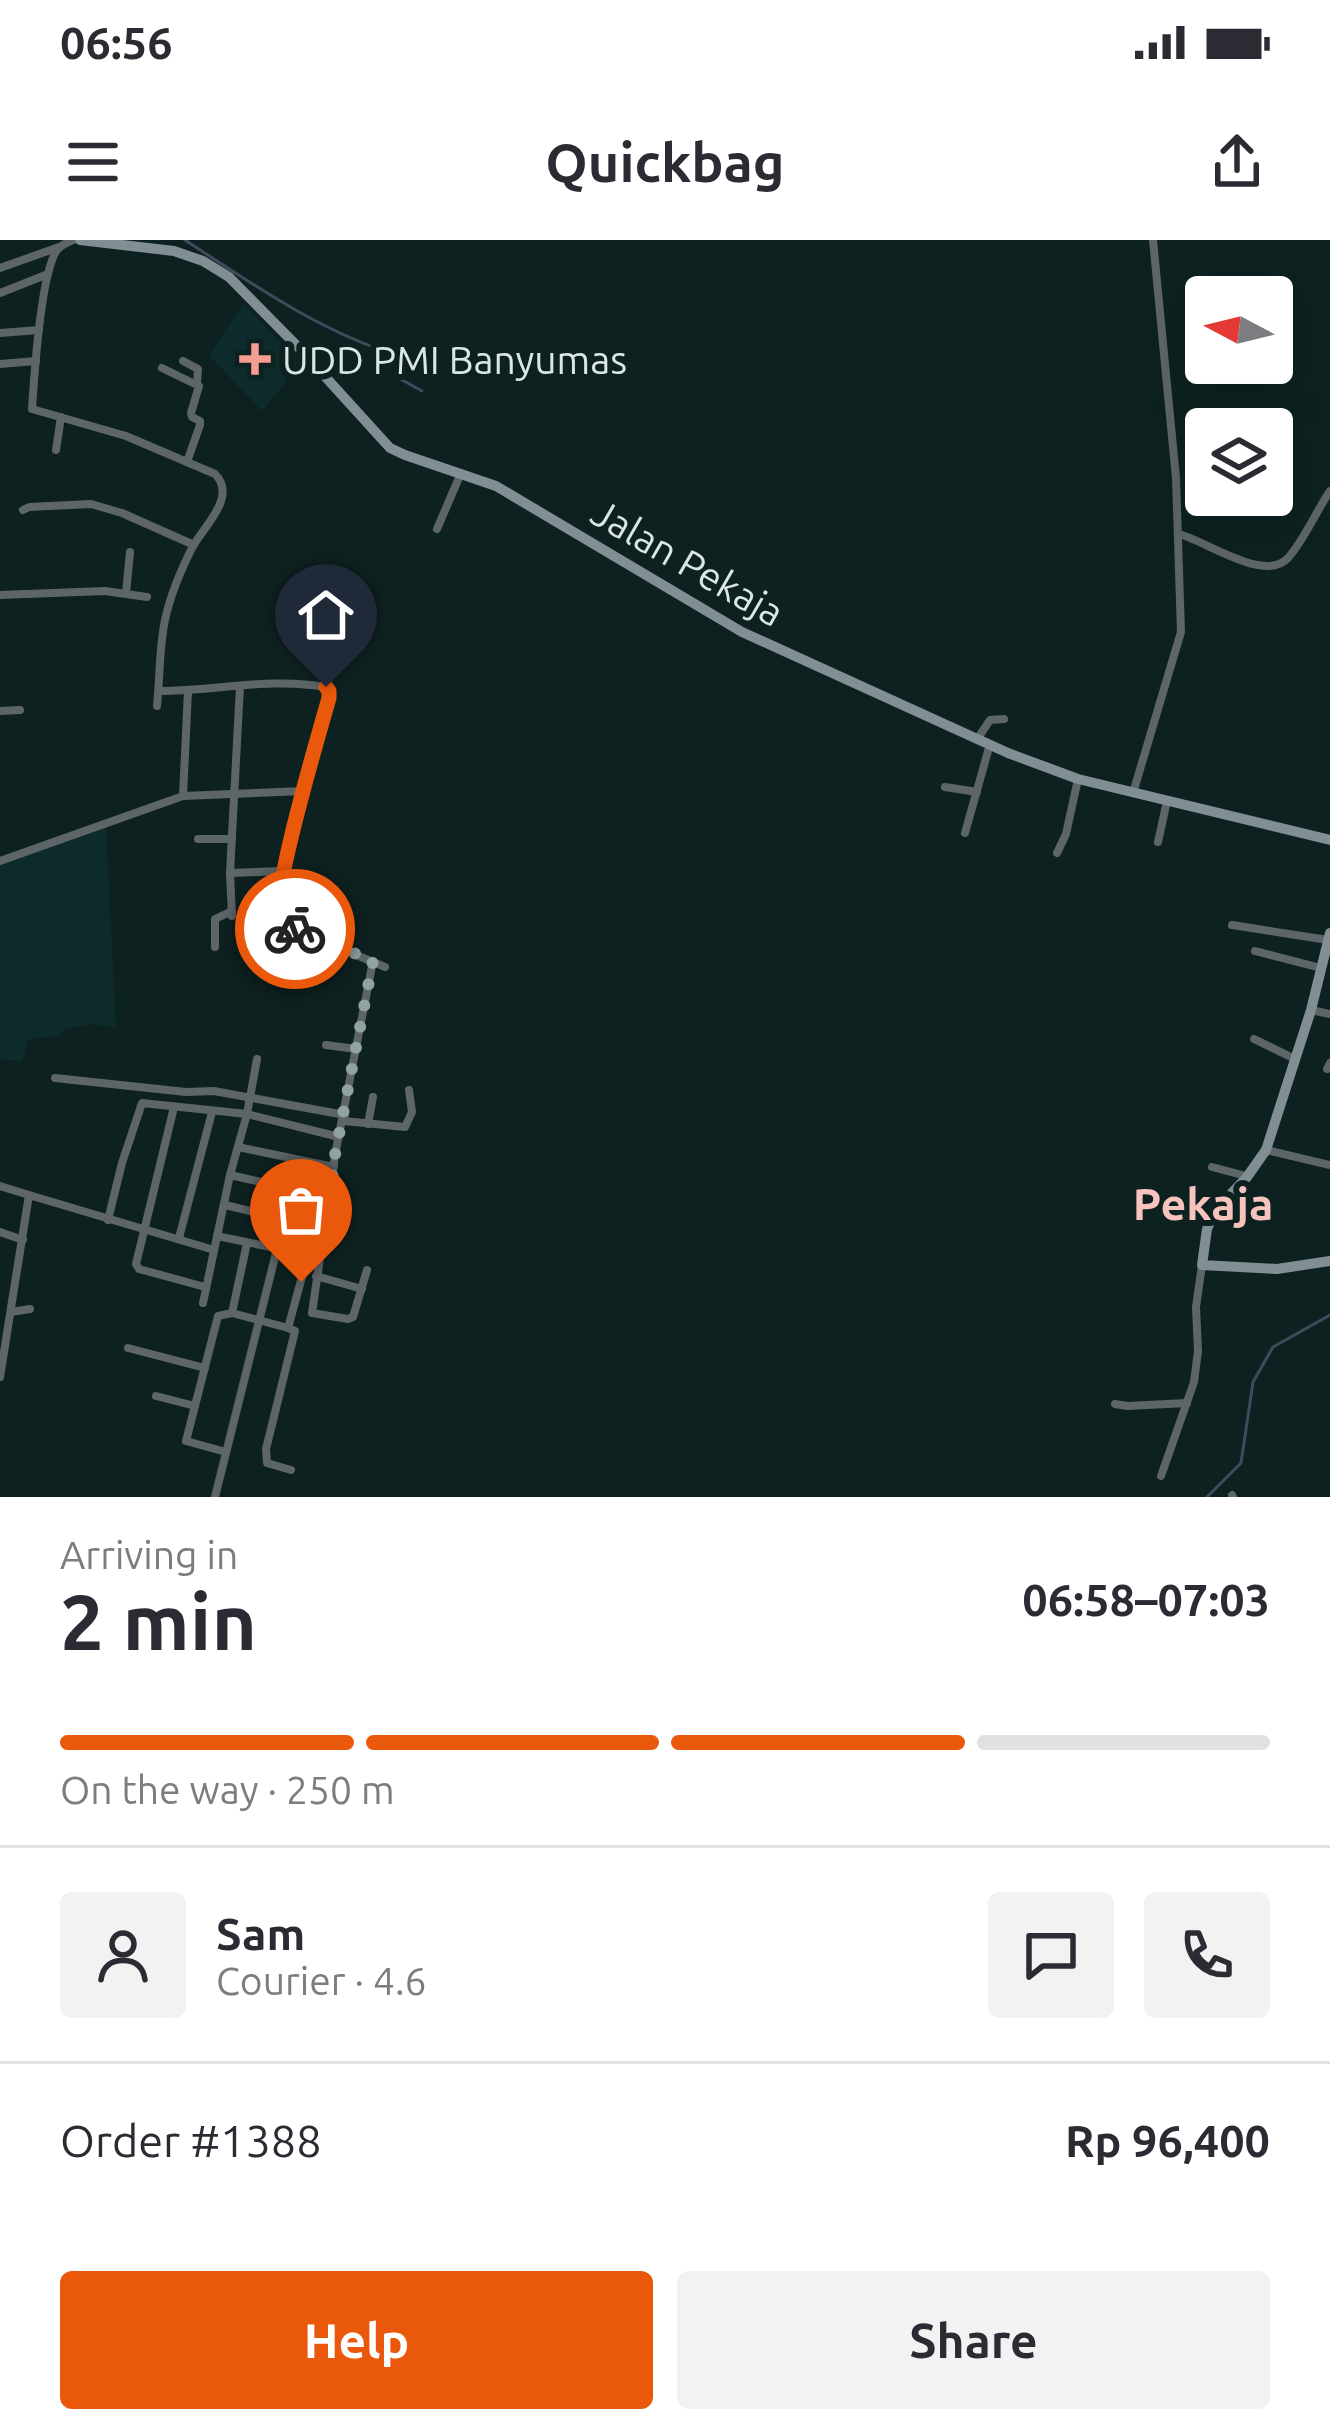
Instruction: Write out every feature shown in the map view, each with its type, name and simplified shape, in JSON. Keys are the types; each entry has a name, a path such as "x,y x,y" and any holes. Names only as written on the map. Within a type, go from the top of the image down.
{"street":[{"name":"Jalan Pekaja","path":"76,240 174,251 203,261 229,277 390,448 496,486 742,632 1078,779 1330,840"},
{"path":"0,268 76,240"},
{"path":"1133,793 1179,640 1180,534 1153,240"},
{"path":"59,247 39,331 32,409 126,436 215,474 223,484 218,512 194,545 165,619 157,706"},
{"path":"0,293 50,273"},
{"path":"0,333 39,331"},
{"path":"183,361 198,369 199,389 191,412 200,425 187,462"},
{"path":"0,364 36,362"},
{"path":"162,368 197,382"},
{"path":"56,450 61,417"},
{"path":"437,529 461,472"},
{"path":"1180,534 1248,563 1276,567 1295,549 1330,491"},
{"path":"23,510 91,504 194,545"},
{"path":"126,592 130,552"},
{"path":"0,596 126,592 147,597"},
{"path":"159,691 302,683 326,687 329,691 279,899 281,921 385,968"},
{"path":"214,947 215,919 232,913 240,686"},
{"path":"183,796 188,691"},
{"path":"0,711 20,710"},
{"path":"965,833 990,720 1004,719"},
{"path":"1057,854 1078,779"},
{"path":"945,787 977,792"},
{"path":"0,861 183,796 304,790"},
{"path":"1158,842 1167,801"},
{"path":"198,839 232,839"},
{"path":"230,872 285,872"},
{"path":"1161,1476 1192,1388 1198,1352 1196,1307 1207,1229 1215,1211 1266,1150 1311,1010 1329,936 1232,925"},
{"path":"1255,951 1322,968"},
{"path":"312,1313 373,961"},
{"path":"1311,1010 1330,1013"},
{"path":"1254,1040 1295,1059"},
{"path":"326,1046 356,1049"},
{"path":"203,1303 257,1059"},
{"path":"55,1078 251,1096 368,1124 406,1127 412,1112 409,1090"},
{"path":"368,1124 373,1097"},
{"path":"108,1220 139,1107 146,1103 247,1114 339,1137"},
{"path":"174,1107 137,1268 205,1287"},
{"path":"179,1238 212,1112"},
{"path":"238,1147 334,1167"},
{"path":"1266,1150 1330,1166"},
{"path":"1212,1167 1247,1177"},
{"path":"230,1175 331,1198"},
{"path":"0,1186 214,1250"},
{"path":"0,1377 29,1195"},
{"path":"1169,1198 1215,1211"},
{"path":"94,1212 112,1203"},
{"path":"225,1205 326,1228"},
{"path":"0,1232 23,1240"},
{"path":"217,1236 319,1257"},
{"path":"232,1313 247,1243"},
{"path":"215,1497 278,1249"},
{"path":"288,1328 308,1255"},
{"path":"1202,1265 1277,1269 1330,1261"},
{"path":"293,1309 352,1318 367,1270"},
{"path":"316,1276 362,1289"},
{"path":"11,1312 30,1310"},
{"path":"226,1453 186,1442 218,1316 232,1313 295,1331 266,1457 269,1464 291,1470"},
{"path":"128,1348 205,1368"},
{"path":"156,1396 195,1406"},
{"path":"1115,1404 1187,1403"}],"shaded area":[{"name":"UDD PMI Banyumas","path":"243,303 301,363 262,411 209,356"},
{"path":"106,825 116,1028 93,1024 66,1029 58,1036 29,1039 22,1061 0,1059 0,865"}],"waterway":[{"path":"185,240 316,321 400,356 402,380 422,391"},
{"path":"1207,1497 1241,1463 1253,1382 1273,1347 1330,1315"}],"way so far":[{"path":"295,929 373,961 335,1155 326,1228 319,1257 308,1255 301,1282"}],"place":[{"name":"UDD PMI Banyumas","path":"255,359"}],"district":[{"name":"Pekaja","path":"1203,1203"}],"route":[{"path":"295,929 279,918 279,899 329,698 326,687"}]}
